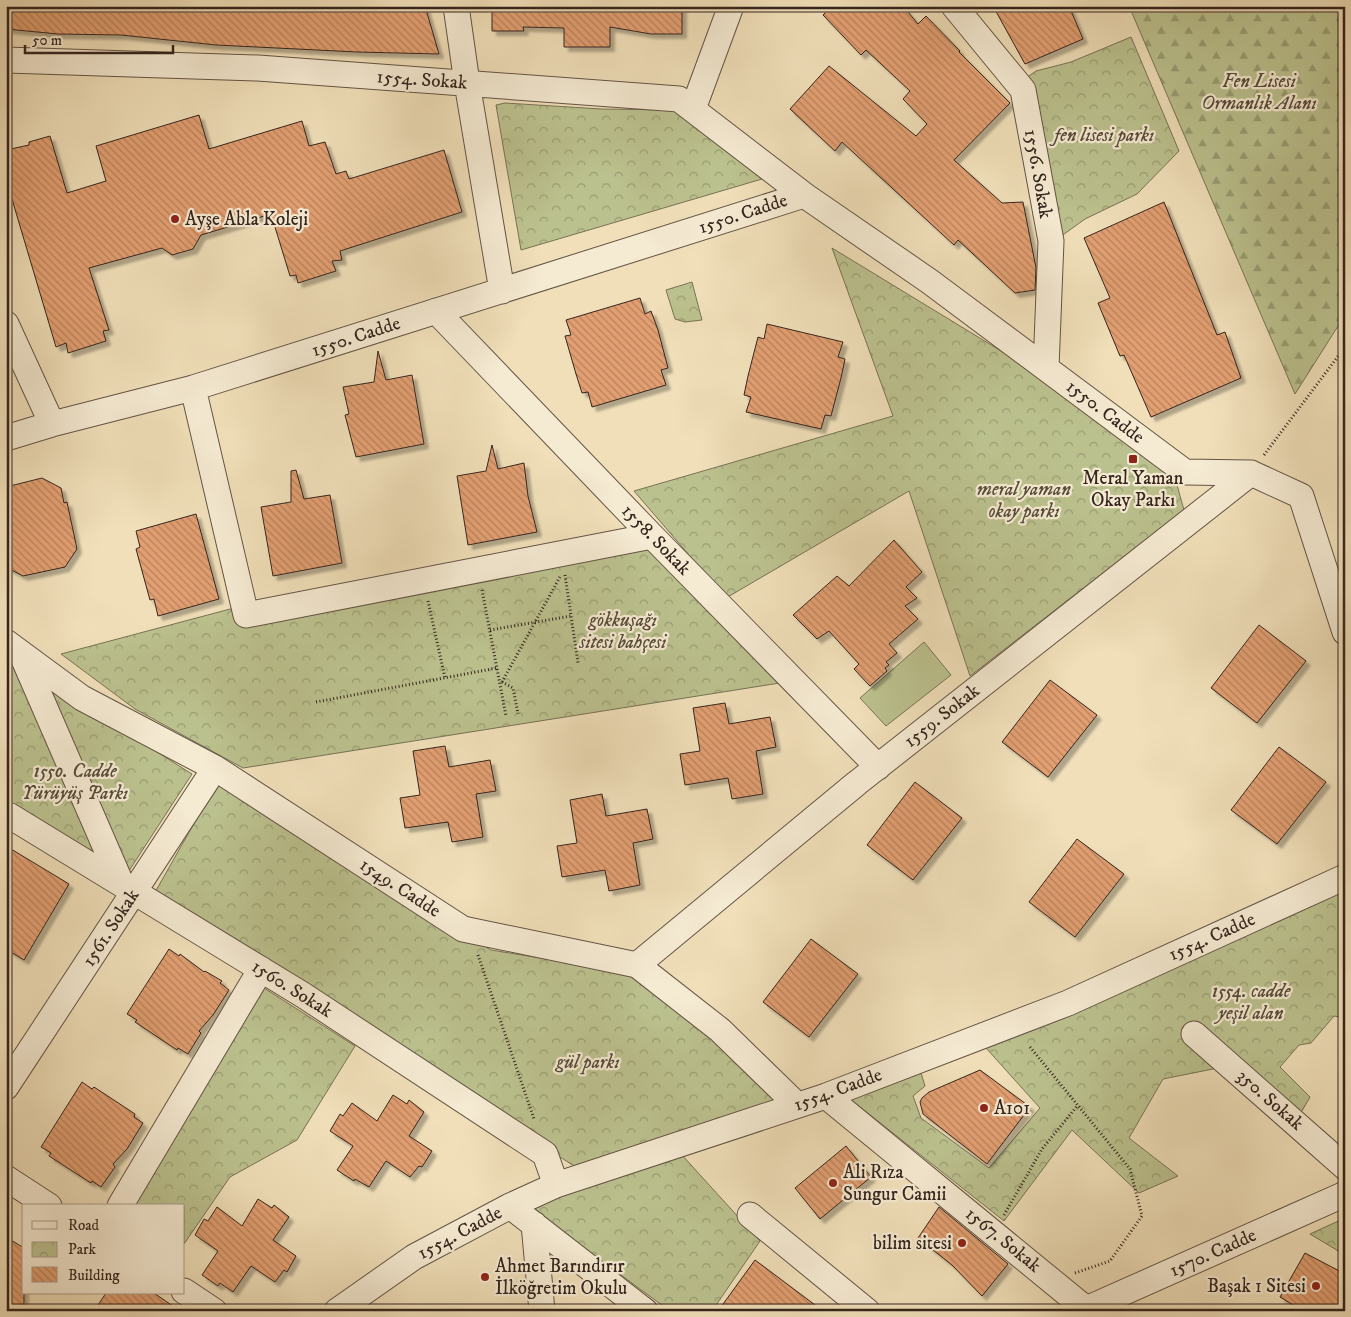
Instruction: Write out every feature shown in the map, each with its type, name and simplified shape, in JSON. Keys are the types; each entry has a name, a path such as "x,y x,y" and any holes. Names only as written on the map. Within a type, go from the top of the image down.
{"street":[{"path":"456,6 502,291"},
{"path":"693,109 731,6"},
{"name":"1556. Sokak","path":"954,6 1023,90 1051,241 1046,368"},
{"name":"1554. Sokak","path":"6,60 258,68 679,99 804,195"},
{"name":"1550. Cadde","path":"6,438 52,424 193,388 804,195 929,281 1186,472 1251,472 1300,496 1345,632"},
{"name":"1558. Sokak","path":"436,312 878,767"},
{"path":"6,324 52,424"},
{"path":"193,388 246,615 652,536"},
{"name":"1559. Sokak","path":"637,965 878,767 1251,472"},
{"path":"14,647 127,887"},
{"name":"1549. Cadde","path":"14,647 82,698 215,768 463,929 637,965 720,1030 797,1105"},
{"name":"1561. Sokak","path":"6,1087 127,887 215,768"},
{"name":"1560. Sokak","path":"6,815 262,969 546,1154"},
{"name":"1554. Cadde","path":"337,1311 414,1257 510,1206 556,1185 826,1096 1068,1003 1345,877"},
{"path":"121,1204 262,969"},
{"name":"350. Sokak","path":"1194,1034 1345,1167"},
{"name":"1567. Sokak","path":"826,1096 994,1233 1084,1310"},
{"path":"546,1154 556,1185"},
{"path":"6,1178 46,1204"},
{"name":"1570. Cadde","path":"1084,1310 1345,1194"},
{"path":"510,1206 645,1311"},
{"path":"750,1215 867,1311"},
{"path":"534,1224 542,1311"},
{"path":"185,1292 214,1311"}],"path":[{"path":"1251,472 1345,347"},
{"path":"501,681 564,569 578,663"},
{"path":"478,570 501,681 506,716"},
{"path":"424,581 445,678"},
{"path":"490,630 571,616"},
{"path":"316,702 497,668"},
{"path":"501,681 513,688 518,714"},
{"path":"470,930 546,1154"},
{"path":"1030,1047 1130,1169 1142,1216 1110,1261 1076,1273 1067,1267"},
{"path":"994,1233 1042,1149 1078,1105"}],"green space":[{"name":"Fen Lisesi Ormanlık Alanı","path":"1129,6 1345,6 1345,315 1295,394"},
{"name":"fen lisesi parkı","path":"1131,37 1179,151 1137,194 1085,219 1060,237 1026,78 1036,71 1071,62"},
{"path":"505,103 601,109 674,110 762,179 521,250 496,105"},
{"name":"meral yaman okay parkı","path":"832,248 1006,354 1175,478 1184,510 970,676 909,491 726,598 634,491 893,416"},
{"path":"692,282 702,320 685,322 675,319 666,290"},
{"name":"gökkuşağı sitesi bahçesi","path":"647,549 786,682 243,768 135,709 61,654 234,608"},
{"path":"924,642 951,675 886,726 860,698"},
{"name":"1550. Cadde Yürüyüş Parkı","path":"6,657 192,774 121,883 6,822"},
{"name":"gül parkı","path":"218,781 404,901 491,950 652,976 777,1102 574,1166 154,894"},
{"name":"1554. cadde yeşil alan","path":"1345,890 1345,1018 1334,1016 1311,1043 1299,1045 1280,1067 1310,1097 1295,1123 1228,1063 1213,1069 1163,1079 1129,1138 1178,1176 1139,1193 1072,1130 1004,1221 850,1099 921,1073 925,1086 913,1096 921,1118 989,1168 1040,1108 986,1048"},
{"path":"264,988 355,1046 297,1140 230,1177 185,1243 185,1204 126,1204"},
{"path":"682,1155 760,1241 712,1311 670,1311 527,1206"},
{"path":"1345,1218 1345,1255 1310,1234"}],"building":[{"path":"6,6 425,6 439,54 216,45 121,35 58,34 6,29"},
{"path":"492,6 682,6 682,34 651,34 610,27 610,47 564,47 564,28 523,27 524,31 492,31"},
{"path":"832,6 903,6 918,24 926,16 1010,103 954,160 1002,203 1023,202 1036,268 1035,290 1015,293 958,240 954,245 842,142 835,151 790,109 829,66 916,136 927,124 903,99 910,91 866,50 861,55 823,15"},
{"path":"993,6 1069,6 1083,39 1025,64"},
{"path":"199,115 209,149 302,121 309,146 325,142 336,174 346,171 349,179 444,150 462,212 340,251 342,260 332,261 336,271 298,283 296,275 290,276 271,214 201,235 193,249 172,255 162,248 89,268 109,330 103,331 106,341 68,353 66,343 56,347 6,179 6,150 29,145 29,142 50,136 67,193 106,181 96,146"},
{"path":"1164,202 1217,335 1225,332 1241,378 1151,417 1124,355 1120,356 1098,303 1110,298 1084,238"},
{"path":"640,298 645,314 651,311 658,330 668,368 661,370 666,385 592,407 588,392 582,393 576,374 565,336 571,335 566,320"},
{"path":"767,324 843,342 838,357 845,359 841,378 831,416 825,415 821,429 746,412 751,397 744,395 748,376 758,337 764,339"},
{"path":"378,351 386,380 412,375 424,444 356,457 345,415 349,414 343,387 374,382"},
{"path":"492,445 498,469 524,463 528,496 537,532 468,545 457,476 486,471"},
{"path":"296,470 304,499 330,495 342,563 273,576 261,507 291,502 291,471"},
{"path":"42,478 61,488 64,503 67,502 77,549 65,567 23,576 6,567 6,487"},
{"path":"196,514 219,599 158,616 154,599 150,600 136,549 140,547 136,531"},
{"path":"894,540 922,572 906,587 917,598 905,606 918,619 889,644 897,653 886,662 889,665 885,668 887,671 870,686 854,669 859,664 829,631 817,639 793,615 837,576 849,586"},
{"path":"1259,625 1306,661 1257,723 1211,688"},
{"path":"1050,680 1097,715 1048,777 1002,742"},
{"path":"725,703 729,724 770,717 776,747 756,751 763,794 732,799 728,778 685,785 680,754 700,751 693,708"},
{"path":"445,746 449,767 490,760 496,791 476,794 483,837 452,842 448,822 405,828 400,798 420,795 413,751"},
{"path":"1279,747 1326,782 1277,844 1231,810"},
{"path":"915,782 962,818 913,880 867,845"},
{"path":"602,794 606,816 647,809 653,839 633,843 640,885 609,891 605,870 562,877 557,846 577,843 570,800"},
{"path":"1077,839 1124,874 1075,937 1029,902"},
{"path":"6,846 69,884 24,960 6,949"},
{"path":"811,939 858,974 809,1037 763,1002"},
{"path":"169,949 179,956 180,954 204,972 222,981 220,983 229,990 213,1015 199,1031 201,1033 188,1054 178,1048 177,1050 135,1022 137,1020 127,1014"},
{"path":"980,1070 1030,1107 987,1164 923,1114 920,1102 929,1092"},
{"path":"82,1082 92,1089 94,1087 135,1114 134,1117 143,1123 127,1149 113,1164 115,1167 101,1187 92,1181 91,1183 49,1156 51,1153 41,1147"},
{"path":"393,1095 407,1104 409,1100 424,1112 409,1136 432,1151 422,1167 419,1166 410,1177 386,1161 369,1187 355,1179 354,1181 337,1170 353,1146 330,1131 340,1114 343,1116 352,1103 377,1121"},
{"name":"Ali Rıza Sungur Camii","path":"846,1146 871,1177 820,1219 795,1188"},
{"path":"258,1199 272,1208 274,1205 289,1217 273,1240 296,1256 287,1272 284,1270 275,1282 251,1266 233,1292 220,1283 218,1286 202,1275 218,1251 195,1235 204,1219 208,1221 217,1207 242,1226"},
{"name":"bilim sitesi","path":"939,1207 1008,1264 982,1296 952,1265 918,1238"},
{"path":"6,1237 22,1247 22,1294 24,1294 24,1303 18,1311 6,1311"},
{"name":"Başak 1 Sitesi","path":"1305,1253 1345,1274 1345,1311 1303,1311 1280,1297"},
{"path":"755,1260 823,1311 718,1311"},
{"path":"105,1294 155,1294 180,1311 94,1311"}],"place":[{"name":"Ayşe Abla Koleji","path":"175,219"},
{"name":"Meral Yaman Okay Parkı","path":"1133,459"},
{"name":"A101","path":"984,1108"},
{"name":"Ali Rıza Sungur Camii","path":"833,1183"},
{"name":"bilim sitesi","path":"962,1243"},
{"name":"Ahmet Barındırır İlköğretim Okulu","path":"485,1277"},
{"name":"Başak 1 Sitesi","path":"1316,1286"}]}
